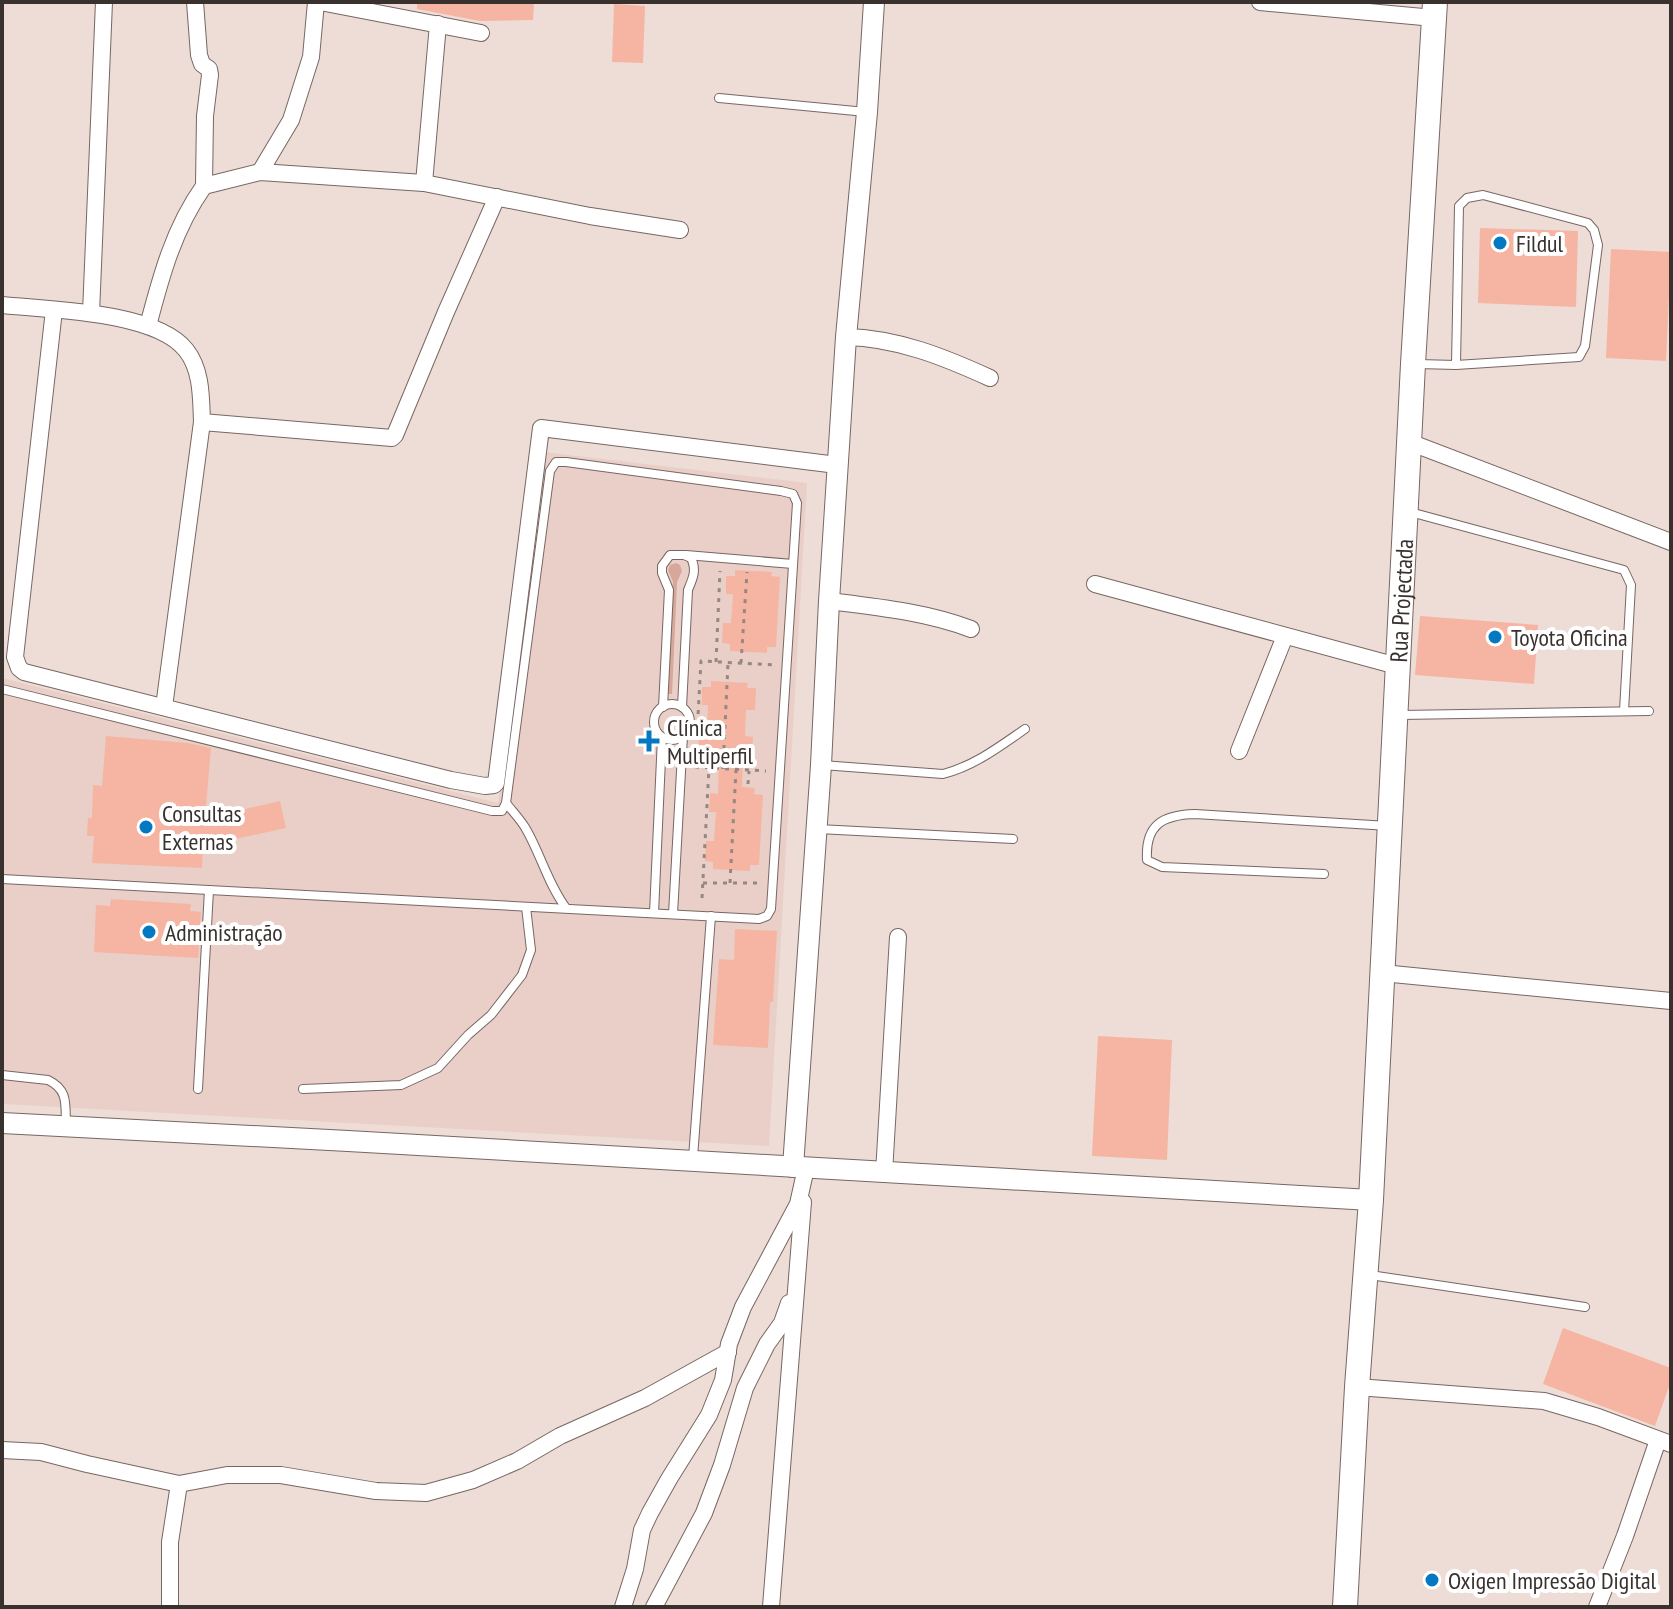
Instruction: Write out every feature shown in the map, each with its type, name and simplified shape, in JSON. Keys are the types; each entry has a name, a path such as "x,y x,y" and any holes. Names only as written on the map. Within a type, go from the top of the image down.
{"main road":[{"name":"Rua Projectada","path":"1345,1607 1371,1200 1405,511 1434,10"}],"street":[{"path":"91,313 104,2"},
{"path":"148,326 167,259 188,207 204,186 205,116 210,75 199,55 195,2"},
{"path":"260,172 291,120 311,57 318,2 481,33"},
{"path":"623,1607 642,1530 656,1501 709,1415 723,1380 729,1344 743,1307 798,1204 837,465 874,2"},
{"path":"1260,2 1434,10"},
{"path":"424,183 438,24"},
{"path":"204,186 260,172 424,183 590,216 680,230"},
{"path":"202,422 392,438 497,197"},
{"path":"2,305 91,313 148,326 186,349 196,369 201,390 202,422 164,707"},
{"path":"54,310 15,657 19,668 24,672 451,780 485,786 496,783 541,428 837,465"},
{"path":"846,337 866,337 899,344 956,362 990,378"},
{"path":"1409,442 1671,542"},
{"path":"1095,584 1397,666"},
{"path":"829,601 894,609 971,629"},
{"path":"1239,751 1285,636"},
{"path":"884,1173 898,937"},
{"path":"1382,973 1671,1001"},
{"path":"2,1123 1371,1200"},
{"path":"771,1607 797,1275 799,1168"},
{"path":"654,1607 704,1513 745,1388 754,1366 782,1323 797,1275"},
{"path":"2,1450 41,1452 179,1484 227,1475 281,1475 376,1491 426,1493 473,1480 517,1461 560,1436 645,1398 728,1352"},
{"path":"1357,1387 1544,1401 1664,1442 1597,1607"},
{"path":"170,1607 170,1542 179,1484"}],"lane":[{"path":"719,98 867,112"},
{"path":"1413,364 1456,365 1579,357 1585,346 1598,245 1594,230 1588,223 1483,195 1467,198 1459,206 1456,365"},
{"path":"2,689 502,811 506,803 550,471 556,462 793,494 797,503 771,909 767,916 759,919 2,879"},
{"path":"1405,511 1624,570 1631,585 1624,711"},
{"path":"683,736 674,740 662,737 654,724 663,707 669,590 662,566 670,555 793,564"},
{"path":"682,707 688,590 695,575 691,558 684,555"},
{"path":"663,707 674,704 682,707 690,723 683,736 673,914"},
{"path":"1395,715 1649,711"},
{"path":"821,765 943,774 975,762 1025,729"},
{"path":"654,913 662,737"},
{"path":"506,803 525,828 558,898 566,908"},
{"path":"1324,874 1162,867 1147,860 1146,844 1152,830 1162,820 1178,814 1389,826"},
{"path":"817,829 1013,839"},
{"path":"198,1089 209,890"},
{"path":"303,1089 401,1085 438,1068 491,1015 522,975 531,950 526,907"},
{"path":"693,1161 711,916"},
{"path":"2,1075 48,1080 61,1088 65,1099 66,1128"},
{"path":"1365,1274 1585,1307"}],"path":[{"path":"716,662 720,563"},
{"path":"741,663 748,564"},
{"path":"755,657 755,664"},
{"path":"697,737 701,661 780,665"},
{"path":"723,769 728,663"},
{"path":"696,767 774,772"},
{"path":"691,897 702,898 709,768"},
{"path":"730,883 736,770"},
{"path":"748,784 749,771"},
{"path":"703,883 768,883"}],"shaded area":[{"name":"Clínica Multiperfil","path":"543,452 807,483 769,1146 2,1104 2,678 498,803"},
{"path":"676,563 682,571 677,582 672,694 668,694 673,582 668,570 670,565"}],"building":[{"path":"417,2 534,2 533,20 480,21 417,9"},
{"path":"614,4 645,6 643,63 612,62"},
{"path":"1480,228 1578,231 1576,307 1478,303"},
{"path":"1611,249 1671,252 1666,361 1606,358"},
{"path":"735,570 772,572 771,576 780,577 776,647 767,647 767,653 730,651 730,644 722,643 723,623 731,623 733,594 726,594 726,576 735,576"},
{"path":"1420,616 1538,625 1534,684 1415,675"},
{"path":"711,681 748,683 747,688 756,688 755,710 746,710 745,736 753,737 752,758 743,758 742,787 755,788 754,794 763,795 759,865 750,865 750,871 713,869 713,862 705,861 706,841 714,841 716,812 709,812 710,793 718,794 719,763 706,762 706,755 698,755 699,734 707,735 708,705 702,705 702,687 711,687"},
{"path":"106,736 211,748 205,818 280,801 286,828 203,846 202,868 92,863 94,836 87,836 88,818 92,818 93,785 102,786"},
{"name":"Administração","path":"111,899 191,904 190,911 201,912 198,958 94,952 96,905 110,906"},
{"path":"735,929 777,931 768,1048 713,1045 719,959 734,960"},
{"path":"1098,1036 1172,1040 1167,1160 1092,1156"},
{"path":"1563,1328 1671,1368 1671,1381 1655,1426 1543,1384"}],"place":[{"name":"Fildul","path":"1500,243"},
{"name":"Toyota Oficina","path":"1495,637"},
{"name":"Clínica Multiperfil","path":"649,741"},
{"name":"Consultas Externas","path":"146,827"},
{"name":"Administração","path":"149,932"},
{"name":"Oxigen Impressão Digital","path":"1432,1580"}]}
